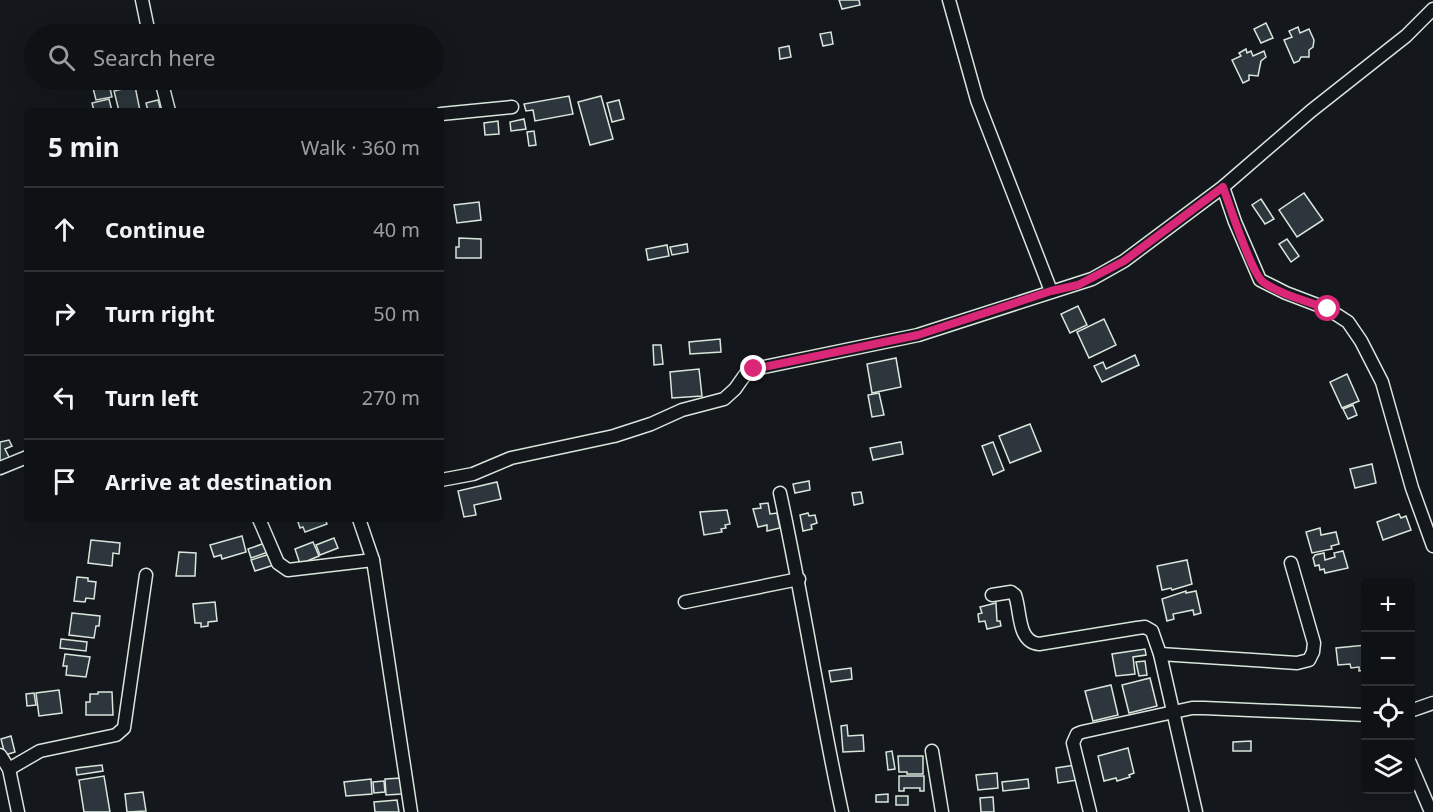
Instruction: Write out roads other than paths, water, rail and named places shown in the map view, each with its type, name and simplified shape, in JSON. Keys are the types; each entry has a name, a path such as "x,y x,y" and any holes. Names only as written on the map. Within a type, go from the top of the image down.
{"street":[{"path":"142,0 147,24"},
{"path":"949,0 977,100 1051,291"},
{"path":"444,479 473,474 511,458 614,436 651,424 681,410 723,399 735,389 747,372 754,369 918,335 1051,291 1078,285 1124,261 1223,187 1311,111 1406,36 1433,9"},
{"path":"164,90 168,108"},
{"path":"444,114 512,107"},
{"path":"1223,187 1260,280 1328,309 1348,322 1361,341 1382,382 1412,488 1433,546"},
{"path":"0,468 24,458"},
{"path":"780,494 799,579 828,750 842,812"},
{"path":"260,522 278,563 288,570 373,560"},
{"path":"360,522 373,560 411,812"},
{"path":"1160,654 1297,663 1309,660 1314,643 1291,563"},
{"path":"9,769 40,752 116,735 124,728 146,574"},
{"path":"685,602 799,579"},
{"path":"992,595 1011,592 1015,595 1024,633 1033,643 1145,627 1154,633 1196,812"},
{"path":"1415,709 1433,703"},
{"path":"1090,812 1073,743 1077,734 1192,708 1361,715"},
{"path":"932,752 942,812"},
{"path":"0,755 9,769 18,812"},
{"path":"1415,775 1431,812"}]}
